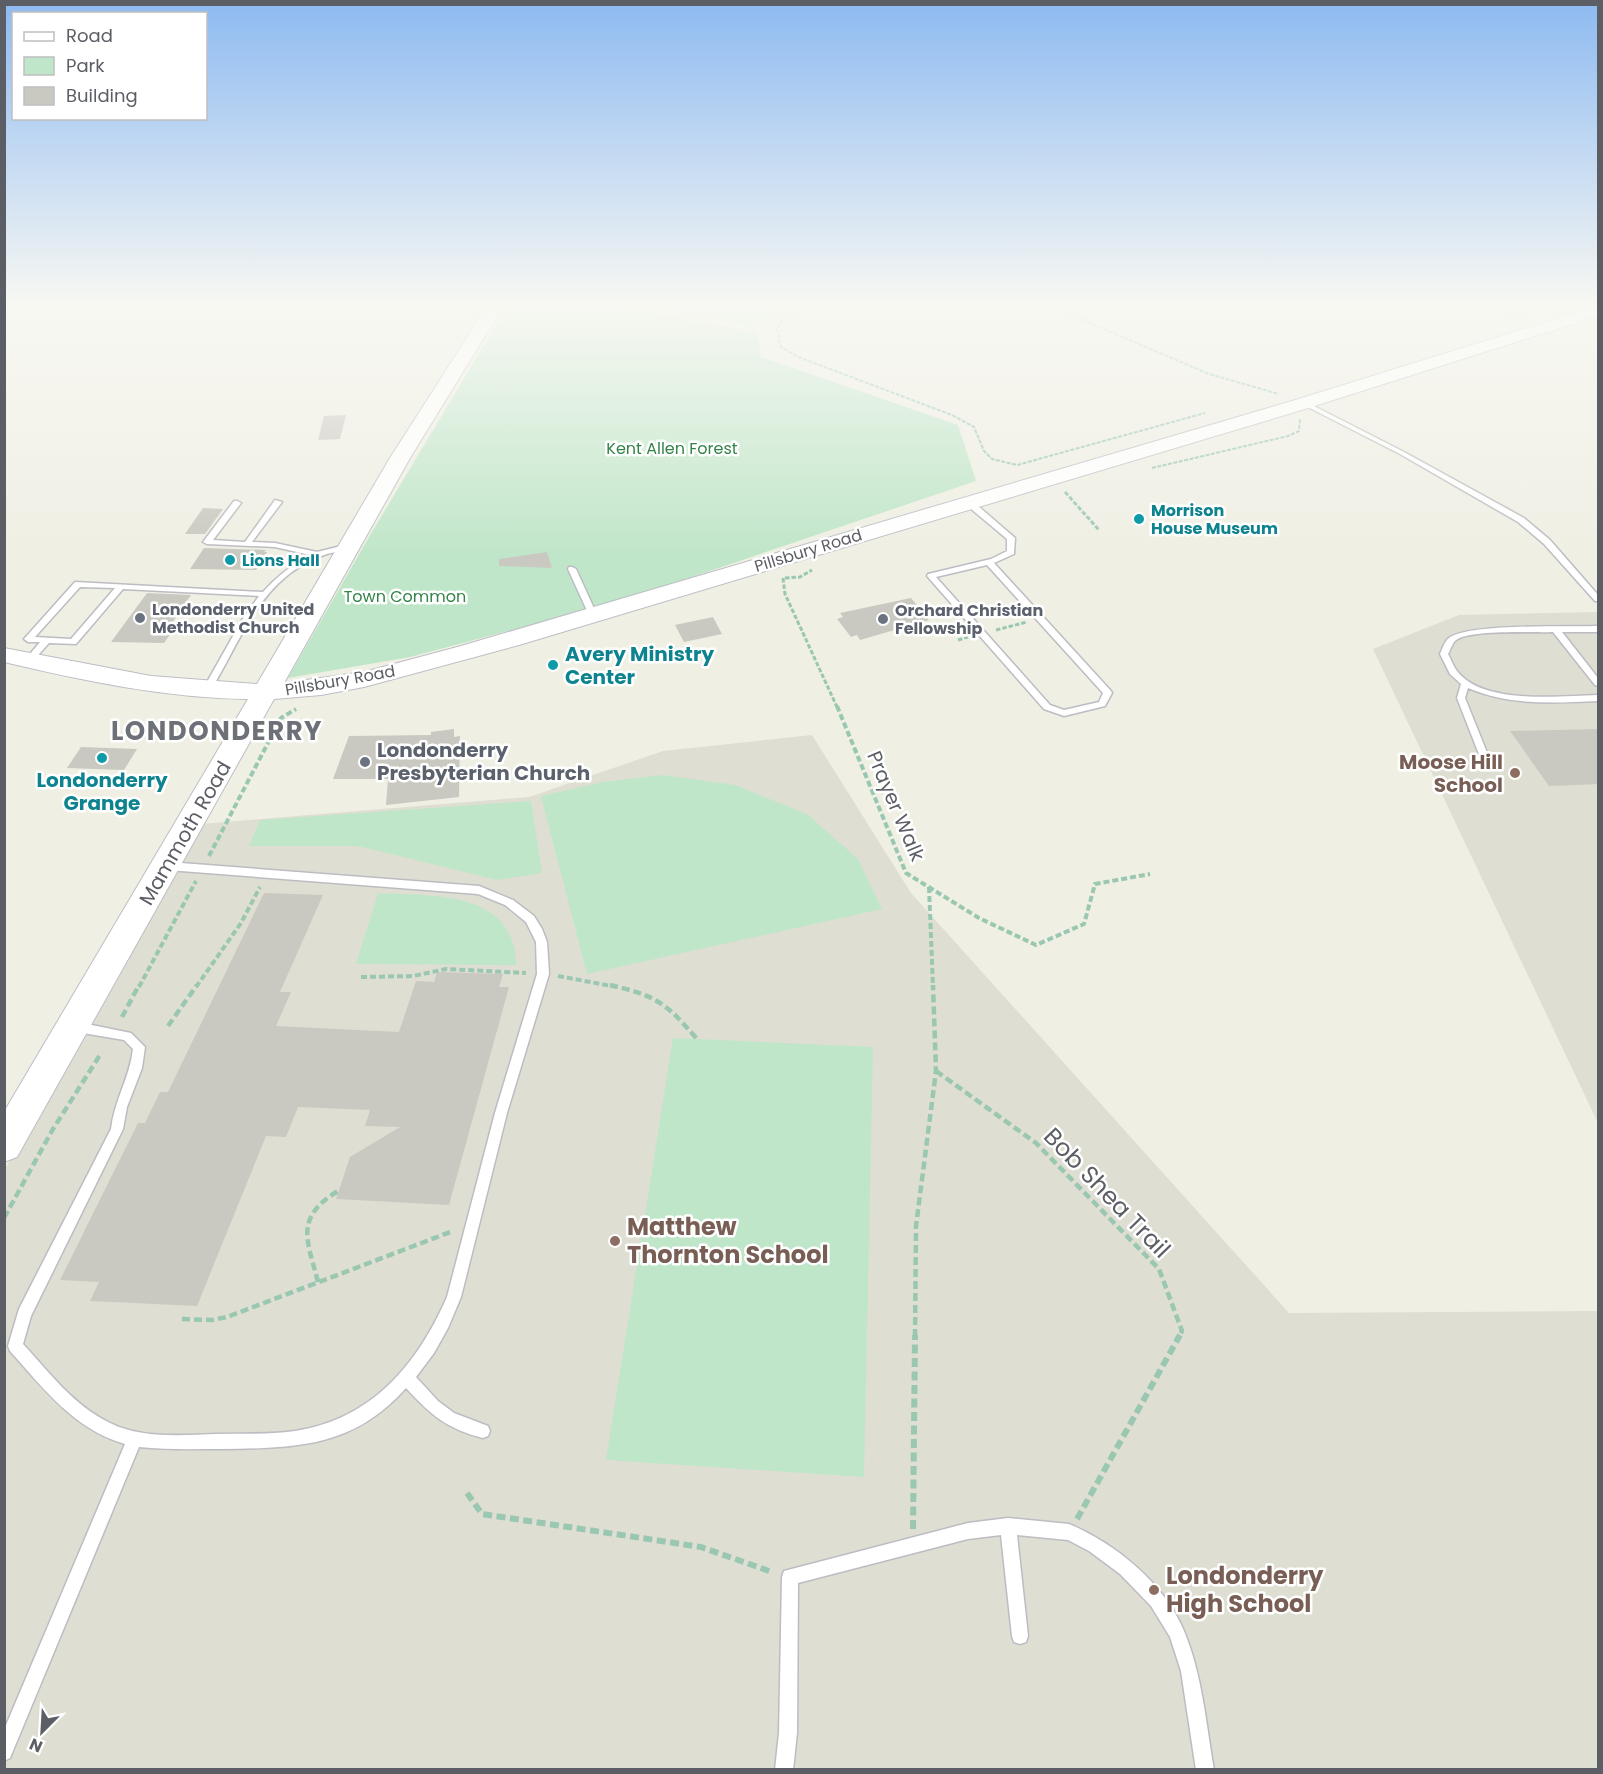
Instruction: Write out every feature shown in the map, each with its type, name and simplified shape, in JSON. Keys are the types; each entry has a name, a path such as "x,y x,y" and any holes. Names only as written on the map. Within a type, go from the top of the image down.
{"street":[{"name":"Mammoth Road","path":"4,1146 164,866 218,778 400,458 444,388"},
{"name":"Pillsbury Road","path":"4,655 93,675 206,691 303,690 365,678 593,615 967,501 1358,388"}],"lane":[{"path":"1304,404 1402,453 1521,520 1547,542 1599,599"},
{"path":"967,501 1011,538 1011,552 988,562 931,576 1047,707 1064,713 1102,705 1108,693 988,562"},
{"path":"247,544 278,502"},
{"path":"237,503 207,542 275,545 314,554"},
{"path":"206,691 274,581 314,554 349,546"},
{"path":"572,569 593,615"},
{"path":"121,586 73,642 28,639 78,584 121,586 264,594"},
{"path":"1599,629 1481,631 1457,636 1447,644 1444,654 1449,666 1466,682 1493,694 1513,699 1599,698"},
{"path":"1556,630 1599,683"},
{"path":"29,660 47,640"},
{"path":"1466,682 1461,698 1486,765"},
{"path":"74,1026 127,1036 139,1047 139,1060 118,1111 117,1129 24,1314 15,1346 93,1422 110,1431 135,1438 170,1442 294,1440 326,1433 355,1421 380,1404 408,1379 444,1325 454,1297 501,1113 543,974 545,952 541,935 519,908 501,897 453,887 164,866"},
{"path":"408,1379 439,1413 458,1425 483,1431"},
{"path":"4,1752 135,1438"},
{"path":"1008,1526 1020,1636"},
{"path":"784,1770 788,1733 790,1577 968,1531 1008,1526 1070,1532 1095,1545 1126,1568 1157,1600 1172,1625 1189,1671 1205,1770"}],"path":[{"path":"880,388 952,415 974,427 985,456 997,463 1017,465 1210,412"},
{"path":"1145,470 1288,436 1299,431 1304,404 1260,388"},
{"path":"1266,396 1283,391"},
{"path":"1049,478 1058,484 1099,530"},
{"path":"772,578 800,577 813,569"},
{"name":"Prayer Walk","path":"783,578 785,594 848,730 906,873 979,918 1036,945 1083,924 1095,884 1150,874"},
{"path":"991,631 1039,618"},
{"path":"122,1017 281,718 300,708"},
{"path":"168,1026 241,923 266,873"},
{"path":"913,1544 916,1226 936,1071 929,887"},
{"path":"361,977 405,977 446,969 543,974 612,987 649,998 669,1008 697,1039"},
{"path":"4,1218 53,1129 100,1054"},
{"name":"Bob Shea Trail","path":"936,1071 1036,1143 1159,1269 1182,1331 1070,1532"},
{"path":"318,1282 305,1226 307,1216 323,1199 339,1191"},
{"path":"182,1319 212,1320 227,1317 473,1223"},
{"path":"467,1493 482,1514 701,1547 790,1577"}],"shaded area":[{"name":"Moose Hill School","path":"1598,612 1598,1123 1373,649 1459,615"},
{"name":"Matthew Thornton School","path":"812,735 911,893 1289,1313 1598,1311 1598,1769 5,1770 5,1169 200,824 529,797 663,751"}],"green space":[{"name":"Kent Allen Forest","path":"458,388 850,388 958,425 976,481 618,602 410,657 288,678"},
{"path":"663,775 735,785 807,814 858,859 882,909 587,974 541,796 603,782"},
{"path":"531,801 542,873 497,880 358,846 249,846 260,820"},
{"path":"378,893 446,897 468,902 487,910 502,923 512,940 516,965 356,964"},
{"path":"673,1038 873,1047 864,1477 606,1460"}],"building":[{"path":"346,415 340,439 318,440 324,416"},
{"path":"203,508 223,509 205,534 185,534"},
{"name":"Lions Hall","path":"204,548 266,550 264,552 267,552 256,570 190,569"},
{"path":"547,552 552,568 499,566 499,559"},
{"name":"Londonderry United Methodist Church","path":"147,593 191,595 172,623 178,623 164,643 111,642"},
{"name":"Orchard Christian Fellowship","path":"911,598 929,620 860,640 857,635 851,637 837,619 843,617 840,613"},
{"path":"713,617 722,634 684,642 675,625"},
{"name":"Londonderry Presbyterian Church","path":"454,729 454,737 460,736 459,797 386,805 388,779 333,779 349,736 431,735 431,732"},
{"path":"1599,729 1599,784 1549,786 1510,731"},
{"name":"Londonderry Grange","path":"81,747 137,749 124,770 67,768"},
{"path":"264,893 323,895 280,992 291,992 276,1026 399,1032 416,981 434,982 437,972 503,974 499,987 509,987 449,1205 336,1199 350,1157 400,1127 365,1126 370,1110 298,1107 286,1137 266,1136 197,1306 90,1301 99,1282 60,1280 138,1123 145,1123 160,1092 168,1092"}],"place":[{"name":"Morrison House Museum","path":"1139,519"},
{"name":"Lions Hall","path":"230,560"},
{"name":"Londonderry United Methodist Church","path":"140,618"},
{"name":"Orchard Christian Fellowship","path":"883,619"},
{"name":"Avery Ministry Center","path":"553,665"},
{"name":"Londonderry Grange","path":"102,758"},
{"name":"Londonderry Presbyterian Church","path":"365,762"},
{"name":"Moose Hill School","path":"1515,773"},
{"name":"Matthew Thornton School","path":"615,1241"},
{"name":"Londonderry High School","path":"1154,1590"}],"district":[{"name":"LONDONDERRY","path":"217,731"}],"park label":[{"name":"Town Common","path":"405,596"}]}
